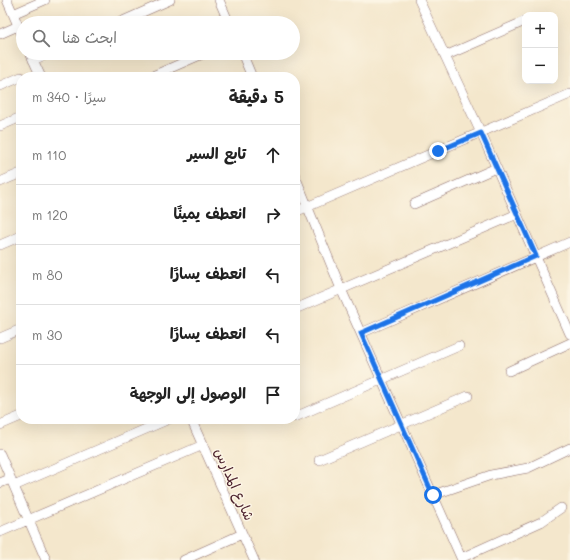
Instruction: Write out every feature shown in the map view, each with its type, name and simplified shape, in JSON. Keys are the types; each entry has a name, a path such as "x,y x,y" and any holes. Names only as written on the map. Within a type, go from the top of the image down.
{"street":[{"path":"7,0 16,21"},
{"path":"13,14 45,0"},
{"path":"134,16 170,0"},
{"path":"219,0 226,16"},
{"path":"419,0 481,133 570,334"},
{"path":"445,56 522,22"},
{"path":"0,34 16,27"},
{"path":"33,60 38,72"},
{"path":"161,72 189,60"},
{"path":"244,60 249,72"},
{"path":"0,86 16,79"},
{"path":"300,210 570,94"},
{"path":"0,126 16,119"},
{"path":"414,204 496,168"},
{"path":"0,182 16,175"},
{"path":"300,188 341,289 461,559 542,522 561,508"},
{"path":"300,307 516,214"},
{"path":"0,245 16,238"},
{"path":"361,333 570,242"},
{"path":"0,338 16,331"},
{"path":"509,371 570,343"},
{"path":"300,415 459,346"},
{"path":"319,460 468,396"},
{"path":"0,425 16,418"},
{"path":"0,483 12,482 157,424"},
{"name":"شارع المدارس","path":"193,424 254,560"},
{"path":"0,532 203,445"},
{"path":"433,495 491,475 528,468 570,448"},
{"path":"0,454 46,560"},
{"path":"184,560 242,534"}],"route":[{"path":"433,495 361,333 536,256 481,133 438,151"}]}
